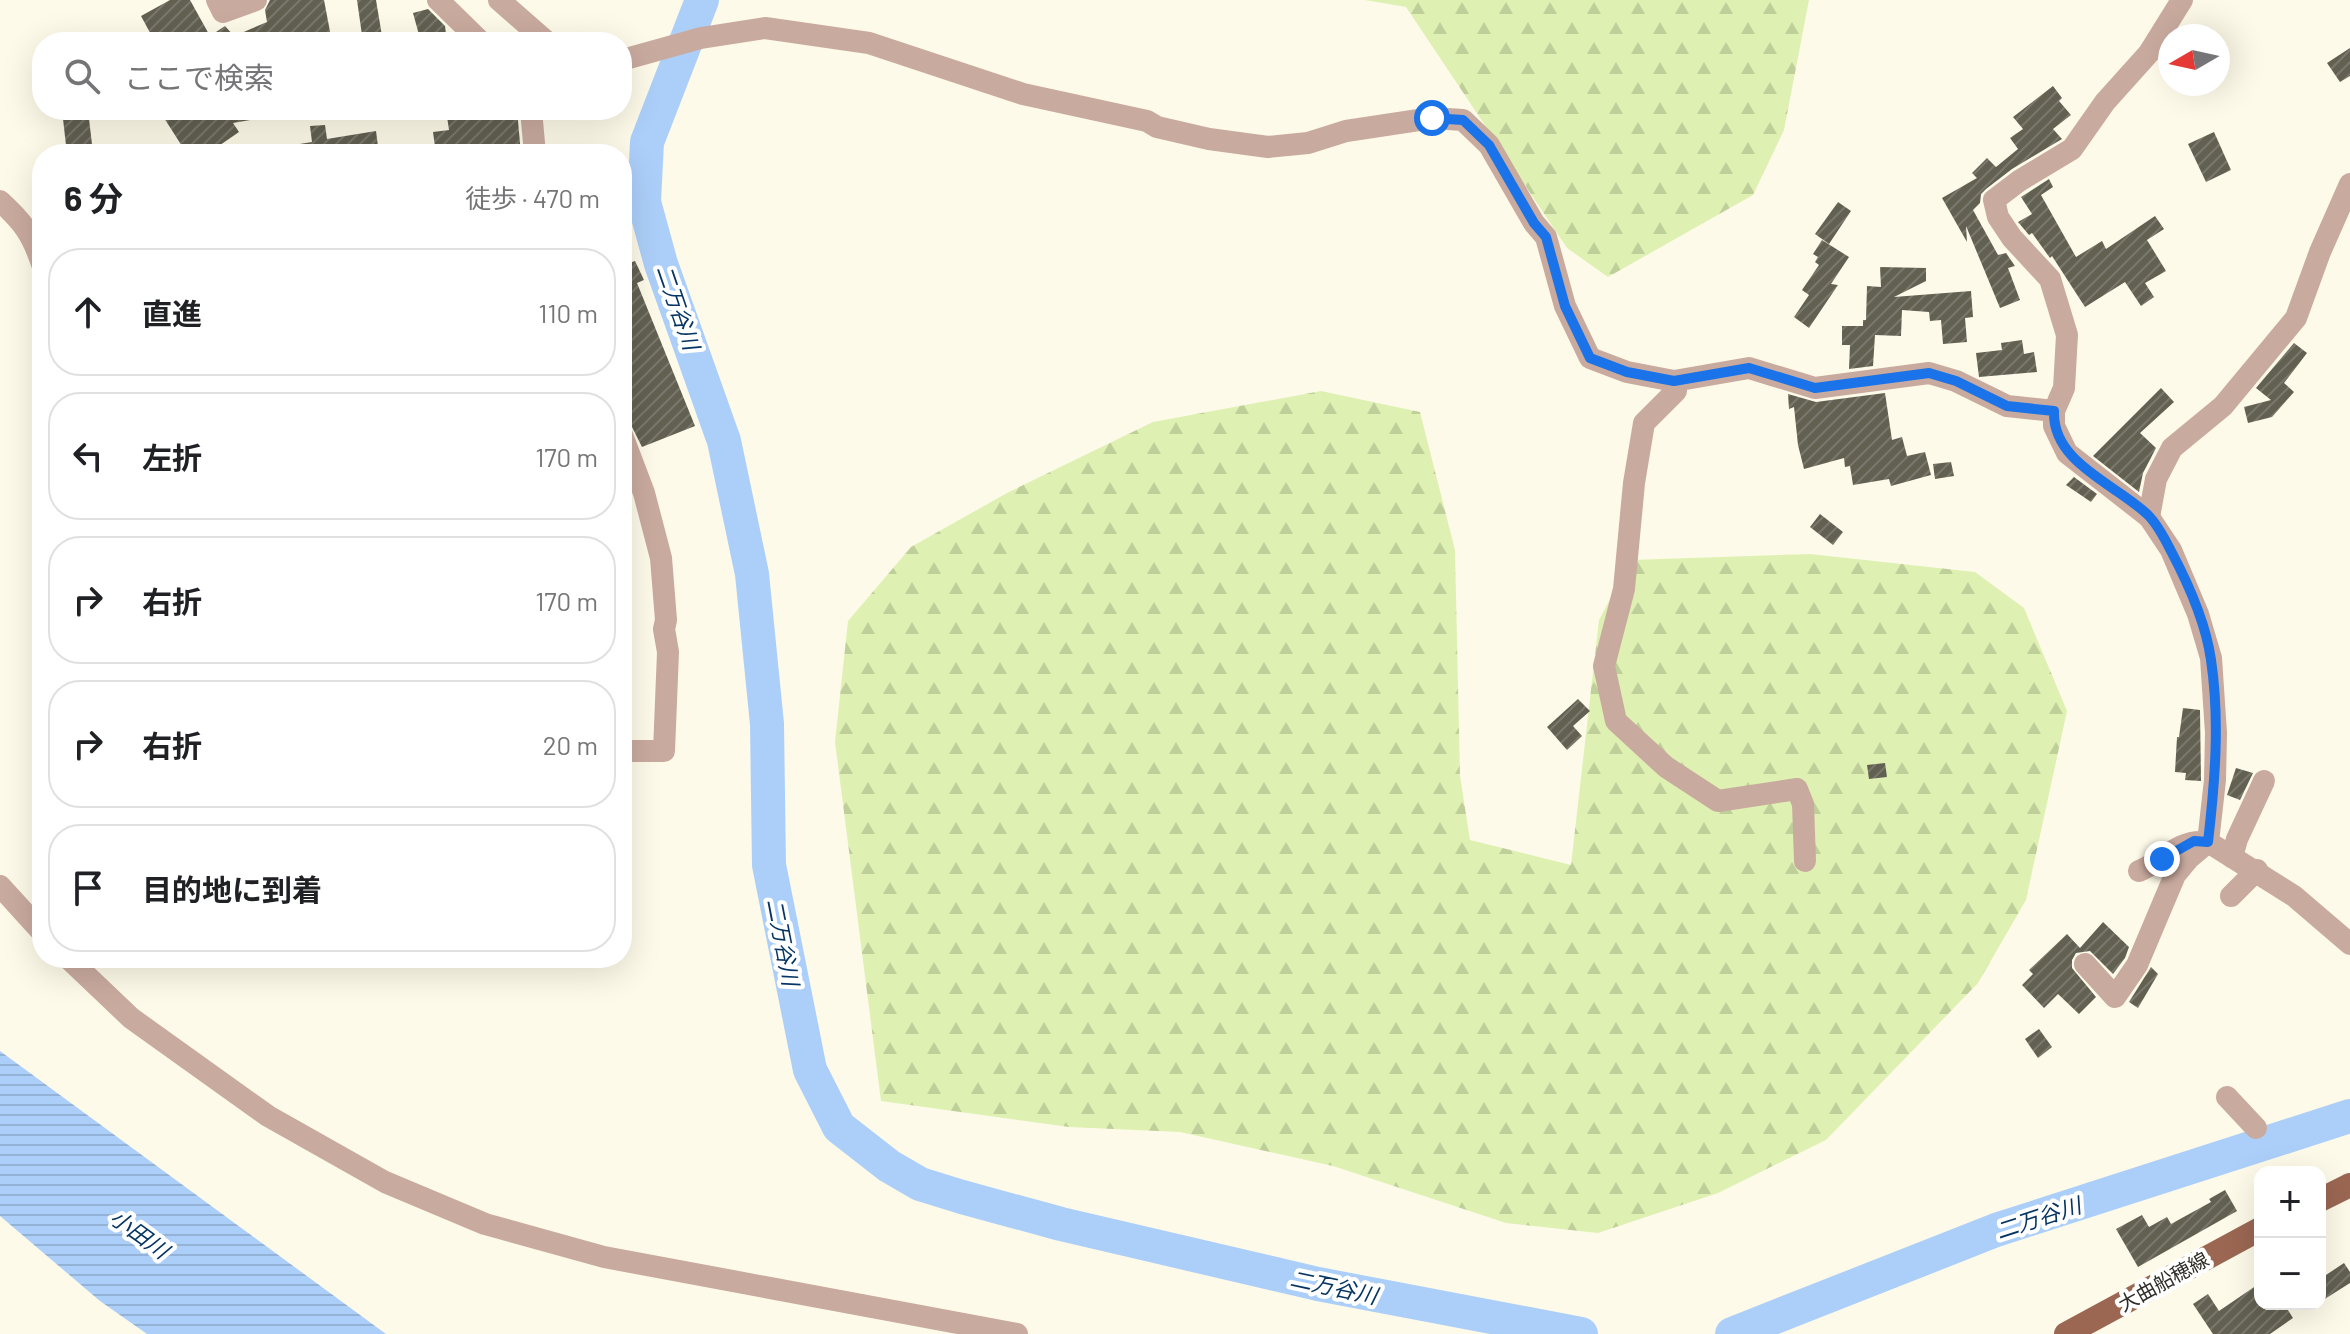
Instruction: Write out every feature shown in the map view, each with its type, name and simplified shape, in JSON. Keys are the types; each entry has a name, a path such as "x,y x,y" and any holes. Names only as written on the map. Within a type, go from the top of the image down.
{"main road":[{"path":"2326,1197 2350,1185"},
{"name":"大曲船穂線","path":"2066,1334 2254,1232"}],"street":[{"path":"217,0 223,12 256,0"},
{"path":"438,0 471,32"},
{"path":"499,0 536,32"},
{"path":"2085,964 2115,997 2137,965 2175,875 2208,842 2215,780 2216,733 2211,658 2198,614 2171,550 2149,517 2067,453 2054,426 2054,411 2064,388 2067,335 2050,279 2012,238 1998,217 1994,200 2072,149 2105,102 2149,53 2182,0"},
{"path":"632,57 701,38 765,28 869,43 1023,94 1147,121 1170,130 1268,147 1308,143 1346,131 1432,118 1463,120 1489,145 1534,223 1546,237 1565,306 1590,358 1627,372 1674,381 1749,368 1815,388 1929,373 1956,381 2007,406 2054,411"},
{"path":"532,120 534,144"},
{"path":"2149,517 2156,479 2172,448 2223,406 2296,318 2320,252 2350,184"},
{"path":"0,201 24,223 32,237"},
{"path":"1674,381 1676,391 1644,423 1634,483 1624,589 1604,666 1616,721 1666,767 1718,801 1797,789 1803,804 1805,861"},
{"path":"632,461 644,493 661,558 668,652 664,751 632,751"},
{"path":"2232,857 2264,781"},
{"path":"2139,871 2194,841 2208,842 2294,896 2350,944"},
{"path":"2231,896 2257,870"},
{"path":"0,886 32,921"},
{"path":"78,968 131,1018 268,1116 385,1182 485,1224 604,1257 1017,1334"},
{"path":"2227,1097 2256,1128"}],"green space":[{"path":"1365,0 1809,0 1784,130 1753,195 1608,277 1567,248 1406,7"},
{"path":"1321,391 1420,412 1455,550 1460,776 1470,840 1571,865 1599,620 1631,560 1810,554 1975,572 2024,608 2067,711 2026,900 1978,983 1826,1140 1718,1193 1598,1233 1506,1223 1333,1166 1180,1132 1069,1127 881,1101 835,742 848,621 911,547 1007,493 1153,422"}],"water":[{"name":"小田川","path":"0,1051 386,1334 147,1334 100,1301 0,1216"}],"building":[{"path":"170,0 190,0 208,32 150,32 141,16"},
{"path":"270,0 324,0 330,32 243,32 267,22 265,10"},
{"path":"357,0 376,0 381,32 362,32"},
{"path":"428,9 445,26 446,32 418,32 413,13"},
{"path":"225,26 230,32 216,32"},
{"path":"2350,48 2350,76 2340,82 2327,63"},
{"path":"2053,86 2062,98 2059,101 2071,115 2053,129 2062,139 2012,169 1986,189 1973,210 1998,255 2006,253 2015,266 2008,268 2020,300 2000,308 1966,226 1967,242 1942,198 1977,178 1972,173 1987,158 1996,167 2018,149 2010,138 2023,129 2013,117"},
{"path":"63,120 89,120 92,144 66,144"},
{"path":"165,120 250,120 233,123 239,132 222,144 181,144"},
{"path":"448,120 518,120 520,144 435,144 433,132 449,130"},
{"path":"325,125 327,139 376,131 378,144 300,144 312,142 310,126"},
{"path":"2214,132 2231,170 2206,182 2188,144"},
{"path":"2049,179 2053,187 2041,195 2076,257 2102,241 2106,249 2155,216 2164,229 2147,240 2166,271 2145,283 2154,297 2141,306 2125,282 2085,307 2052,256 2050,258 2032,233 2029,235 2018,222 2032,214 2021,197"},
{"path":"1838,202 1851,211 1829,244 1815,234"},
{"path":"1822,240 1849,257 1831,284 1838,285 1809,328 1794,317 1809,295 1802,290 1819,265 1815,262 1818,257 1813,254"},
{"path":"635,261 644,280 637,283 695,426 642,447 632,427 632,262"},
{"path":"1880,267 1926,268 1926,281 1894,297 1971,291 1973,317 1965,318 1967,342 1943,344 1941,320 1930,321 1929,312 1902,310 1901,336 1875,335 1873,366 1849,369 1850,345 1842,345 1842,326 1863,326 1867,286 1881,287"},
{"path":"2022,340 2024,354 2034,352 2037,372 1979,377 1976,353 2002,350 2001,343"},
{"path":"2294,343 2307,353 2284,383 2294,392 2272,417 2248,423 2244,407 2271,400 2256,388"},
{"path":"2161,388 2174,402 2140,433 2156,448 2143,473 2139,492 2093,456"},
{"path":"1885,393 1892,440 1902,437 1907,456 1925,452 1931,475 1891,486 1889,479 1853,485 1850,466 1845,467 1844,458 1804,469 1794,407 1789,409 1788,394 1816,402"},
{"path":"1951,462 1954,476 1935,479 1933,464"},
{"path":"2074,477 2097,494 2091,502 2066,485"},
{"path":"1820,514 1843,532 1833,545 1810,527"},
{"path":"1578,699 1590,711 1573,726 1582,736 1567,750 1547,727"},
{"path":"2183,708 2200,710 2201,781 2185,780 2186,773 2175,772"},
{"path":"1885,763 1887,777 1869,779 1867,765"},
{"path":"2236,768 2253,773 2240,800 2227,795"},
{"path":"2103,922 2129,947 2125,958 2113,974 2090,951 2076,953 2072,968 2096,997 2079,1014 2058,994 2044,1008 2022,985 2033,974 2029,970 2067,934 2080,948"},
{"path":"2151,967 2158,974 2138,1008 2129,1002"},
{"path":"2039,1029 2052,1047 2038,1058 2025,1039"},
{"path":"2225,1190 2237,1211 2138,1267 2116,1229 2142,1215 2149,1227 2167,1217 2171,1224 2211,1202 2209,1199"},
{"path":"2344,1263 2350,1272 2350,1283 2326,1298 2326,1275"},
{"path":"2254,1287 2254,1310 2288,1310 2293,1318 2270,1334 2213,1334 2193,1304 2208,1294 2219,1311"}],"waterway":[{"name":"二万谷川","path":"702,0 647,142 644,202 661,264 724,441 752,574 767,724 769,865 810,1070 839,1127 889,1166 920,1184 962,1197 1061,1224 1318,1284 1581,1334"},
{"name":"二万谷川","path":"1732,1334 1996,1230 2350,1116"}],"route":[{"path":"1432,118 1463,120 1489,145 1534,223 1546,237 1565,306 1590,358 1627,372 1674,381 1749,368 1815,388 1929,373 1956,381 2007,406 2054,411 2054,426 2067,453 2149,517 2171,550 2198,614 2211,658 2216,733 2215,780 2208,842 2194,841 2162,859"}]}
